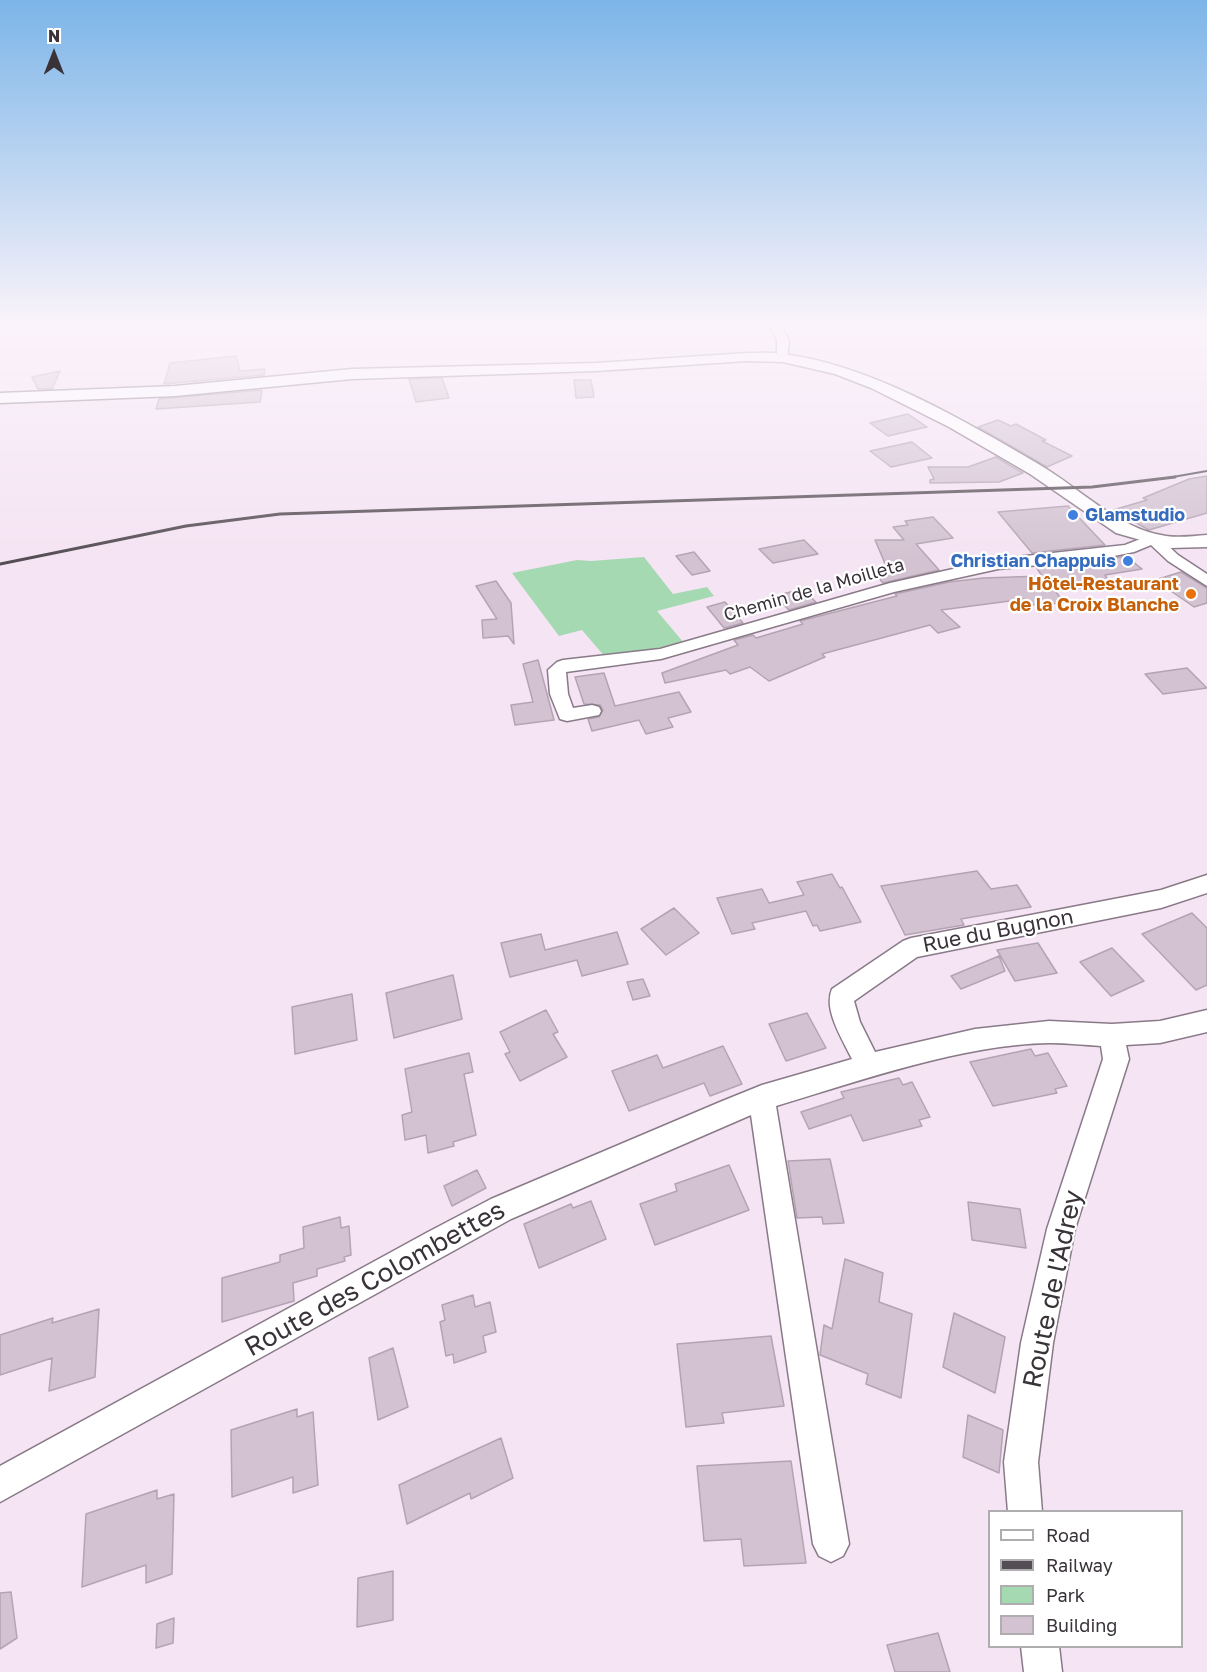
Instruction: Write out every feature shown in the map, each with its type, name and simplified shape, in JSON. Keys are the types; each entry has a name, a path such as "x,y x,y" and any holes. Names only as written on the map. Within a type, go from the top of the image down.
{"main road":[{"path":"911,402 1002,450 1123,529 1153,540 1188,543 1207,541"}],"street":[{"path":"1153,540 1173,558 1207,581"},
{"name":"Chemin de la Moilleta","path":"592,711 567,715 559,694 557,670 563,666 660,654 890,588 998,564 1099,554 1129,549 1153,540"},
{"name":"Rue du Bugnon","path":"869,1066 848,1024 841,998 911,948 1161,899 1207,884"},
{"name":"Route des Colombettes","path":"0,1485 480,1220 663,1138 762,1098 869,1066 975,1040 1049,1032 1112,1035 1160,1032 1207,1021"},
{"name":"Route de l'Adrey","path":"1025,1510 1021,1462 1036,1343 1061,1229 1116,1059 1112,1035"},
{"path":"762,1098 831,1544"},
{"path":"1040,1648 1043,1672"}],"green space":[{"path":"644,557 673,594 707,587 714,596 657,611 684,643 606,658 582,630 559,636 512,573 577,560"}],"building":[{"path":"158,402 260,402 156,409"},
{"path":"908,414 927,427 888,436 870,423"},
{"path":"998,420 1011,426 1016,424 1046,440 1042,441 1072,456 1047,467 978,427"},
{"path":"912,442 932,458 891,467 870,451"},
{"path":"996,457 1023,473 999,482 930,483 930,480 934,479 928,467 968,467"},
{"path":"1207,476 1207,513 1149,530 1113,510 1147,500 1143,498 1189,479"},
{"path":"1068,506 1105,545 1032,553 998,512"},
{"path":"933,517 953,538 916,544 939,570 883,583 877,576 889,573 875,540 904,540 893,527 908,525 905,521"},
{"path":"804,540 818,554 773,563 759,549"},
{"path":"694,552 710,571 692,575 676,556"},
{"path":"1126,556 1142,569 1105,575 1112,587 1054,589 1064,603 1029,605 1025,599 941,610 960,627 938,633 930,625 822,654 825,657 769,681 750,667 730,674 726,670 665,683 662,673 738,645 734,640 753,635 756,638 803,624 800,621 897,596 895,594 949,582 983,578 1042,576 1036,567"},
{"name":"Hôtel-Restaurant de la Croix Blanche","path":"1181,572 1207,588 1207,603 1194,607 1155,580"},
{"path":"496,581 511,603 514,644 508,636 483,638 482,620 497,619 476,586"},
{"path":"802,589 816,602 789,610 775,596"},
{"path":"725,602 743,623 724,628 707,607"},
{"path":"538,660 554,720 515,725 511,705 533,702 523,664"},
{"path":"1187,668 1207,688 1163,694 1145,674"},
{"path":"604,673 615,706 679,692 691,712 668,718 673,727 646,734 639,720 592,731 588,719 599,717 603,710 600,705 584,704 575,677"},
{"path":"977,871 991,889 1017,885 1031,907 961,919 964,925 905,935 881,886"},
{"path":"832,874 840,888 842,887 861,922 820,931 817,925 813,926 806,911 752,923 755,929 732,934 717,898 762,889 769,903 804,895 797,882"},
{"path":"674,908 699,933 666,955 641,929"},
{"path":"1192,913 1207,928 1207,985 1196,990 1142,934"},
{"path":"617,932 628,964 582,976 577,960 510,977 501,943 541,934 545,950"},
{"path":"1038,943 1057,973 1015,981 997,950"},
{"path":"1112,948 1144,981 1111,996 1080,962"},
{"path":"999,956 1005,971 961,989 951,976"},
{"path":"453,975 462,1019 394,1038 386,993"},
{"path":"643,979 650,996 633,1000 627,982"},
{"path":"352,994 357,1040 295,1054 292,1007"},
{"path":"546,1010 558,1032 553,1034 567,1057 520,1081 505,1054 510,1052 500,1032"},
{"path":"807,1013 826,1048 786,1061 769,1024"},
{"path":"723,1046 742,1084 710,1096 704,1083 629,1111 612,1071 657,1055 663,1068"},
{"path":"1031,1049 1035,1056 1048,1053 1067,1086 1055,1089 1057,1093 993,1106 970,1062"},
{"path":"469,1053 473,1072 464,1074 476,1135 453,1142 454,1146 428,1153 426,1135 405,1140 402,1115 412,1112 405,1069"},
{"path":"899,1078 903,1085 912,1082 930,1117 919,1120 922,1126 863,1141 851,1115 809,1129 801,1112 844,1098 841,1092"},
{"path":"830,1159 844,1223 823,1224 822,1217 797,1218 788,1161"},
{"path":"729,1165 749,1210 655,1245 640,1204 677,1191 675,1184"},
{"path":"477,1170 486,1188 452,1206 444,1186"},
{"path":"591,1201 606,1239 539,1268 524,1224 571,1204 573,1208"},
{"path":"968,1202 1020,1209 1026,1248 972,1240"},
{"path":"340,1217 341,1228 349,1226 351,1255 344,1257 345,1261 317,1269 317,1276 293,1283 294,1301 222,1322 222,1278 280,1262 280,1255 304,1248 303,1227"},
{"path":"845,1259 883,1273 879,1302 912,1314 901,1398 866,1384 868,1374 820,1355 824,1325 832,1329"},
{"path":"473,1295 475,1307 490,1302 496,1332 483,1336 486,1352 454,1363 453,1354 446,1356 440,1322 445,1320 442,1305"},
{"path":"99,1309 95,1377 49,1391 52,1358 0,1375 0,1335 53,1318 52,1323"},
{"path":"954,1313 1005,1337 995,1393 943,1367"},
{"path":"771,1336 784,1406 722,1413 724,1423 686,1427 677,1344"},
{"path":"393,1348 408,1407 378,1420 369,1358"},
{"path":"297,1409 297,1417 313,1412 318,1485 293,1493 293,1477 232,1497 231,1430"},
{"path":"968,1415 1003,1430 999,1473 963,1457"},
{"path":"501,1438 513,1478 471,1499 470,1493 407,1524 399,1485"},
{"path":"791,1461 806,1563 744,1566 741,1539 704,1541 697,1466"},
{"path":"157,1490 157,1499 174,1494 172,1574 146,1583 146,1565 82,1587 86,1514"},
{"path":"393,1571 393,1620 357,1627 358,1578"},
{"path":"11,1592 17,1638 0,1649 0,1593"},
{"path":"174,1618 173,1643 156,1648 157,1624"},
{"path":"938,1633 950,1672 895,1672 887,1645"}],"railway":[{"path":"1168,478 1207,471"},
{"path":"1168,478 1175,477"},
{"path":"0,564 186,526 280,514 1092,487 1168,478"}],"place":[{"name":"Glamstudio","path":"1073,515"},
{"name":"Christian Chappuis","path":"1128,561"},
{"name":"Hôtel-Restaurant de la Croix Blanche","path":"1191,594"}]}
